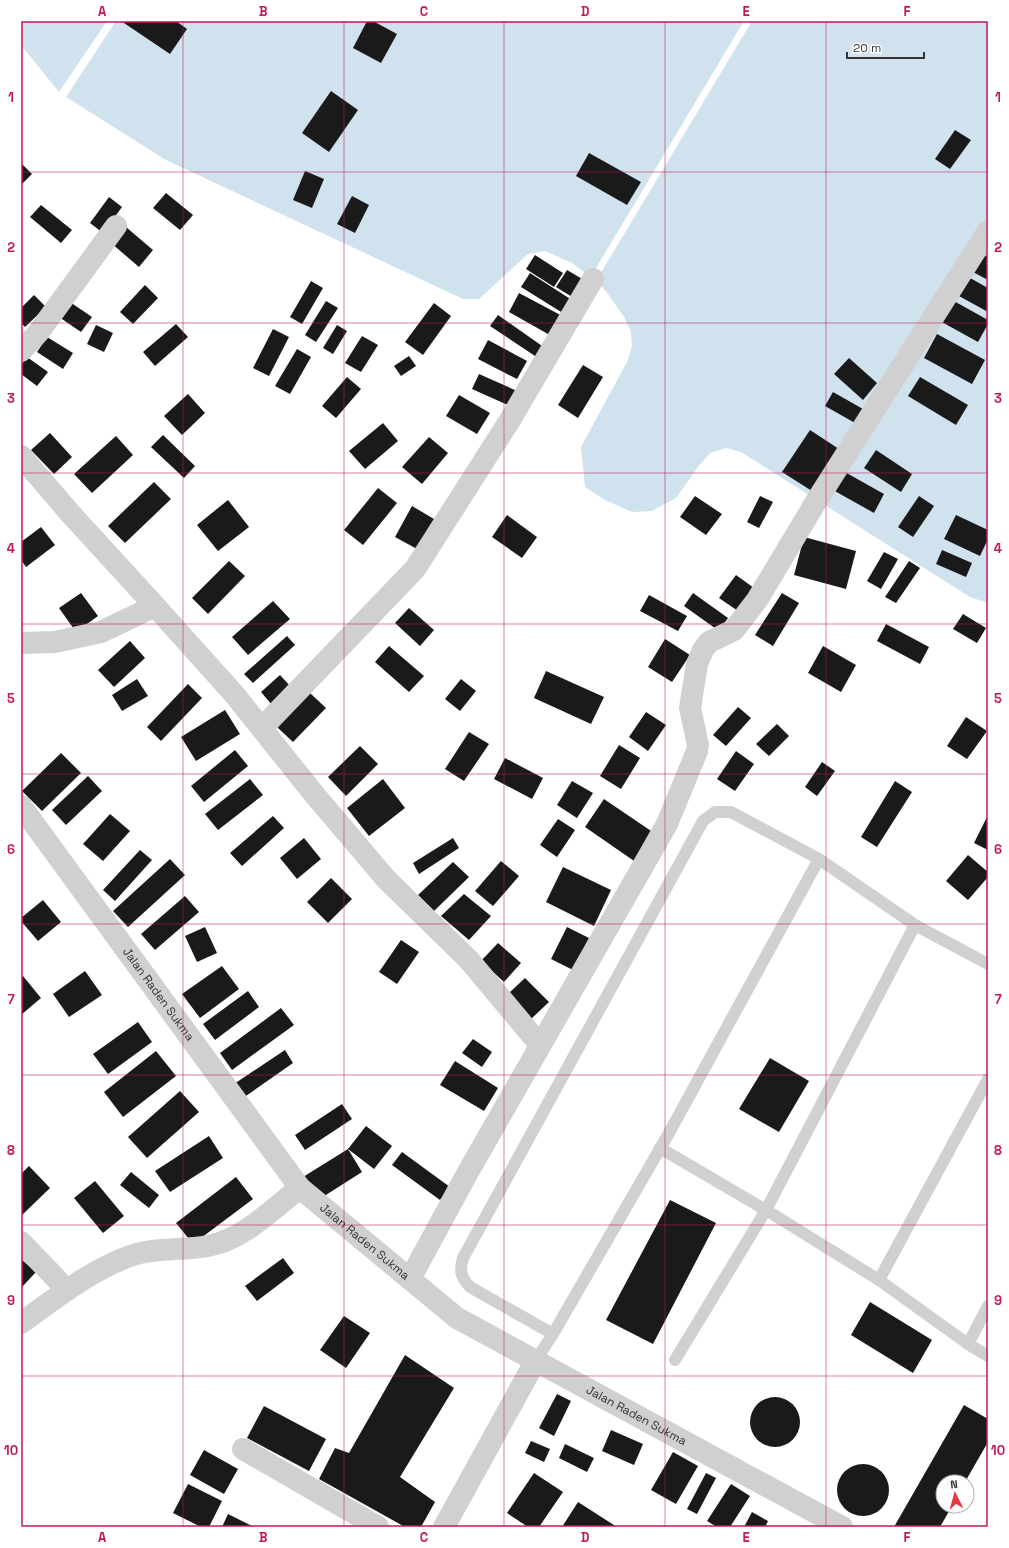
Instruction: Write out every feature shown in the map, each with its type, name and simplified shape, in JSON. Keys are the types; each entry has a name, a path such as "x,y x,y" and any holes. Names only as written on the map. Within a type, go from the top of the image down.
{"street":[{"path":"21,351 38,334 116,226"},
{"path":"410,1279 540,1045 667,824 695,758 698,745 690,708 698,664 703,650 710,642 734,630 757,600 817,500 988,231"},
{"path":"262,728 415,569 510,420 593,279"},
{"path":"21,456 69,512 155,606 262,728 314,794 386,879 469,960 540,1045"},
{"path":"21,643 55,642 102,632 155,606"},
{"name":"Jalan Raden Sukma","path":"23,812 300,1188 457,1318 842,1527"},
{"path":"21,1323 81,1280 135,1254 149,1250 208,1246 230,1239 248,1229 300,1188"},
{"path":"21,1242 67,1290"},
{"path":"444,1527 536,1360"},
{"path":"243,1449 378,1527"}],"lane":[{"path":"553,1334 470,1287 462,1279 460,1269 463,1258 703,821 715,812 731,812 819,859 915,925 988,964"},
{"path":"536,1360 553,1334 660,1148 819,859"},
{"path":"676,1360 766,1210 915,925"},
{"path":"879,1280 988,1079"},
{"path":"660,1148 766,1210 879,1280 968,1344 988,1356"},
{"path":"968,1344 988,1306"}],"water":[{"path":"21,21 988,21 988,603 970,597 741,452 726,448 710,453 676,498 652,511 632,512 605,500 585,487 581,447 627,362 632,346 631,332 624,317 606,291 596,281 572,263 545,251 528,254 479,299 463,299 166,160 59,92 21,45"}],"pier":[{"path":"107,21 116,21 66,97 59,92"},
{"path":"744,21 752,21 596,281 590,278"}],"building":[{"path":"121,21 176,21 187,29 170,54"},
{"path":"367,21 373,21 397,34 381,63 353,48"},
{"path":"331,91 358,110 329,152 302,133"},
{"path":"955,130 971,140 950,169 935,159"},
{"path":"589,153 641,182 627,205 576,176"},
{"path":"21,163 32,174 21,185"},
{"path":"305,171 324,179 312,208 293,200"},
{"path":"166,193 193,215 180,230 153,208"},
{"path":"352,196 369,205 355,233 337,224"},
{"path":"109,197 122,207 103,233 90,223"},
{"path":"41,205 72,230 61,243 30,217"},
{"path":"126,227 153,250 139,267 111,243"},
{"path":"981,253 988,257 988,280 971,271"},
{"path":"535,255 563,273 554,287 526,269"},
{"path":"567,270 589,283 577,300 556,287"},
{"path":"530,273 575,302 566,315 521,287"},
{"path":"970,278 988,288 988,312 959,296"},
{"path":"311,281 323,288 302,324 290,317"},
{"path":"145,285 158,298 133,324 120,312"},
{"path":"519,293 566,318 555,338 509,312"},
{"path":"34,295 46,307 25,327 21,323 21,308"},
{"path":"952,300 988,320 988,324 978,342 940,321"},
{"path":"326,301 338,308 316,342 305,335"},
{"path":"70,302 92,317 81,332 59,317"},
{"path":"434,303 451,316 423,355 405,342"},
{"path":"498,315 545,348 538,358 490,326"},
{"path":"176,324 188,337 155,366 143,352"},
{"path":"96,325 113,333 104,352 87,344"},
{"path":"337,325 347,331 333,354 323,348"},
{"path":"273,329 289,337 269,376 253,368"},
{"path":"937,334 985,360 972,384 924,358"},
{"path":"362,336 378,345 361,372 345,363"},
{"path":"47,337 73,353 63,369 37,352"},
{"path":"488,340 527,361 517,379 478,359"},
{"path":"297,349 311,357 290,394 275,386"},
{"path":"409,356 416,366 401,376 394,366"},
{"path":"27,357 48,372 37,386 21,374 21,365"},
{"path":"849,358 877,383 863,400 834,374"},
{"path":"583,365 603,377 578,418 558,405"},
{"path":"479,374 517,391 510,406 472,389"},
{"path":"347,377 361,389 336,418 322,406"},
{"path":"920,377 968,405 956,425 908,396"},
{"path":"833,392 863,409 855,423 825,406"},
{"path":"188,394 205,413 182,435 164,416"},
{"path":"459,395 490,413 477,434 446,416"},
{"path":"383,423 398,441 365,469 349,451"},
{"path":"810,430 839,449 812,491 782,472"},
{"path":"50,433 72,457 54,474 31,450"},
{"path":"163,435 195,466 184,478 151,447"},
{"path":"116,436 133,455 92,493 74,474"},
{"path":"429,437 448,453 422,484 402,467"},
{"path":"876,450 912,474 901,492 864,468"},
{"path":"843,471 884,494 874,513 833,490"},
{"path":"154,482 171,499 125,543 108,526"},
{"path":"378,488 397,503 363,545 344,530"},
{"path":"695,496 722,514 706,535 680,517"},
{"path":"760,496 773,502 759,528 747,522"},
{"path":"919,496 934,506 913,537 898,527"},
{"path":"228,500 249,527 218,551 197,525"},
{"path":"412,506 434,519 417,549 395,537"},
{"path":"507,515 537,537 522,558 492,537"},
{"path":"956,515 988,530 988,539 980,556 944,539"},
{"path":"41,527 55,545 26,567 21,560 21,542"},
{"path":"804,537 856,551 846,589 794,575"},
{"path":"942,550 972,563 966,577 936,564"},
{"path":"884,552 898,559 881,589 867,581"},
{"path":"229,561 245,576 208,614 192,598"},
{"path":"909,561 920,568 896,603 885,597"},
{"path":"736,575 754,588 738,611 719,598"},
{"path":"81,593 98,616 76,632 59,608"},
{"path":"693,593 728,618 719,631 684,606"},
{"path":"782,593 799,603 773,646 755,635"},
{"path":"649,595 687,616 678,631 640,611"},
{"path":"273,601 290,619 248,655 232,637"},
{"path":"409,608 434,630 420,646 395,623"},
{"path":"963,614 986,628 977,643 953,629"},
{"path":"886,624 929,647 920,664 877,641"},
{"path":"287,636 295,645 253,683 244,674"},
{"path":"665,639 690,655 672,682 648,667"},
{"path":"130,641 145,658 114,687 98,670"},
{"path":"389,646 424,676 409,692 375,662"},
{"path":"823,646 856,665 841,692 808,673"},
{"path":"546,671 604,697 591,724 534,698"},
{"path":"280,675 291,687 272,705 261,692"},
{"path":"137,679 148,696 122,711 112,695"},
{"path":"461,679 476,691 460,711 445,699"},
{"path":"188,684 202,698 161,741 147,727"},
{"path":"310,693 326,708 293,742 277,727"},
{"path":"738,707 751,718 726,746 713,735"},
{"path":"225,710 240,734 196,761 181,737"},
{"path":"646,712 666,725 648,751 629,737"},
{"path":"966,717 987,731 967,759 947,746"},
{"path":"777,724 789,736 769,756 756,744"},
{"path":"469,732 489,744 464,781 445,769"},
{"path":"619,745 640,758 621,789 600,776"},
{"path":"360,746 378,764 346,796 328,777"},
{"path":"235,750 248,766 204,802 191,786"},
{"path":"736,751 754,764 735,791 717,779"},
{"path":"61,753 81,773 42,811 22,791"},
{"path":"505,758 543,778 532,799 494,779"},
{"path":"822,762 835,771 817,796 805,787"},
{"path":"88,776 102,791 66,825 52,810"},
{"path":"250,779 263,795 218,830 205,814"},
{"path":"383,779 405,808 369,836 347,808"},
{"path":"572,781 593,793 577,818 557,805"},
{"path":"895,781 912,792 877,847 861,837"},
{"path":"604,799 657,835 637,863 585,827"},
{"path":"110,814 130,831 103,861 83,844"},
{"path":"988,815 988,850 974,843"},
{"path":"273,816 284,828 242,866 230,853"},
{"path":"558,819 575,830 557,857 540,845"},
{"path":"304,838 321,859 297,879 280,858"},
{"path":"453,838 459,848 419,874 413,863"},
{"path":"140,850 152,860 115,901 103,890"},
{"path":"968,855 988,872 988,877 968,900 946,881"},
{"path":"170,859 185,875 128,927 113,911"},
{"path":"501,861 519,876 493,906 475,891"},
{"path":"453,862 469,877 434,911 418,895"},
{"path":"563,867 611,890 594,926 546,902"},
{"path":"331,878 352,899 328,923 307,902"},
{"path":"464,894 491,916 469,940 441,916"},
{"path":"185,896 199,912 155,950 141,934"},
{"path":"43,900 61,922 38,941 21,921 21,918"},
{"path":"205,927 217,953 197,962 185,936"},
{"path":"567,927 589,938 573,970 551,959"},
{"path":"401,940 419,952 397,984 379,972"},
{"path":"498,943 521,963 504,982 481,961"},
{"path":"222,966 239,989 200,1018 182,994"},
{"path":"85,971 102,995 69,1017 53,994"},
{"path":"23,976 41,998 21,1015 21,977"},
{"path":"525,978 549,1002 531,1019 507,995"},
{"path":"248,991 259,1007 215,1040 203,1024"},
{"path":"281,1008 294,1025 232,1070 220,1053"},
{"path":"138,1022 152,1042 108,1074 93,1054"},
{"path":"473,1039 492,1052 482,1067 462,1053"},
{"path":"285,1050 293,1063 243,1098 234,1084"},
{"path":"156,1051 176,1076 123,1117 104,1092"},
{"path":"770,1058 809,1081 779,1132 739,1109"},
{"path":"455,1061 498,1088 484,1111 440,1085"},
{"path":"180,1091 199,1112 147,1158 128,1137"},
{"path":"342,1104 352,1119 305,1150 295,1135"},
{"path":"366,1126 392,1146 374,1169 348,1149"},
{"path":"209,1136 223,1158 170,1192 155,1171"},
{"path":"348,1149 362,1172 318,1200 303,1177"},
{"path":"402,1152 450,1187 440,1200 392,1165"},
{"path":"29,1166 50,1188 21,1216 21,1174"},
{"path":"131,1172 159,1195 149,1208 120,1185"},
{"path":"236,1177 253,1199 193,1244 176,1223"},
{"path":"95,1181 124,1216 103,1233 74,1198"},
{"path":"670,1200 716,1223 653,1344 606,1320"},
{"path":"283,1258 294,1273 257,1301 245,1286"},
{"path":"21,1259 36,1272 22,1287 21,1285"},
{"path":"870,1302 932,1340 913,1373 851,1335"},
{"path":"344,1316 370,1333 346,1368 320,1350"},
{"path":"405,1355 454,1388 400,1477 435,1502 421,1527 405,1527 319,1479 335,1448 349,1453"},
{"path":"557,1394 571,1401 554,1436 539,1428"},
{"path":"775,1397 784,1399 795,1408 800,1422 798,1431 789,1442 775,1447 766,1445 755,1436 750,1422 752,1413 761,1402"},
{"path":"964,1405 988,1419 988,1442 970,1474 935,1474 935,1514 947,1514 940,1527 894,1527"},
{"path":"264,1406 326,1439 309,1471 247,1438"},
{"path":"611,1430 643,1444 634,1465 602,1451"},
{"path":"531,1441 550,1449 544,1462 525,1453"},
{"path":"565,1444 594,1458 587,1472 559,1458"},
{"path":"204,1450 238,1469 224,1494 190,1475"},
{"path":"673,1452 698,1466 676,1504 651,1490"},
{"path":"863,1464 873,1466 881,1472 887,1480 889,1490 887,1500 881,1508 873,1514 863,1516 853,1514 845,1508 839,1500 837,1490 839,1480 845,1472 853,1466"},
{"path":"534,1473 563,1492 539,1527 528,1527 507,1513"},
{"path":"706,1473 716,1478 697,1514 687,1509"},
{"path":"188,1484 222,1501 209,1527 201,1527 173,1513"},
{"path":"731,1484 750,1496 730,1527 717,1527 707,1521"},
{"path":"578,1502 617,1527 562,1527"},
{"path":"752,1512 768,1521 765,1527 744,1527"},
{"path":"228,1514 254,1527 222,1527"}]}
